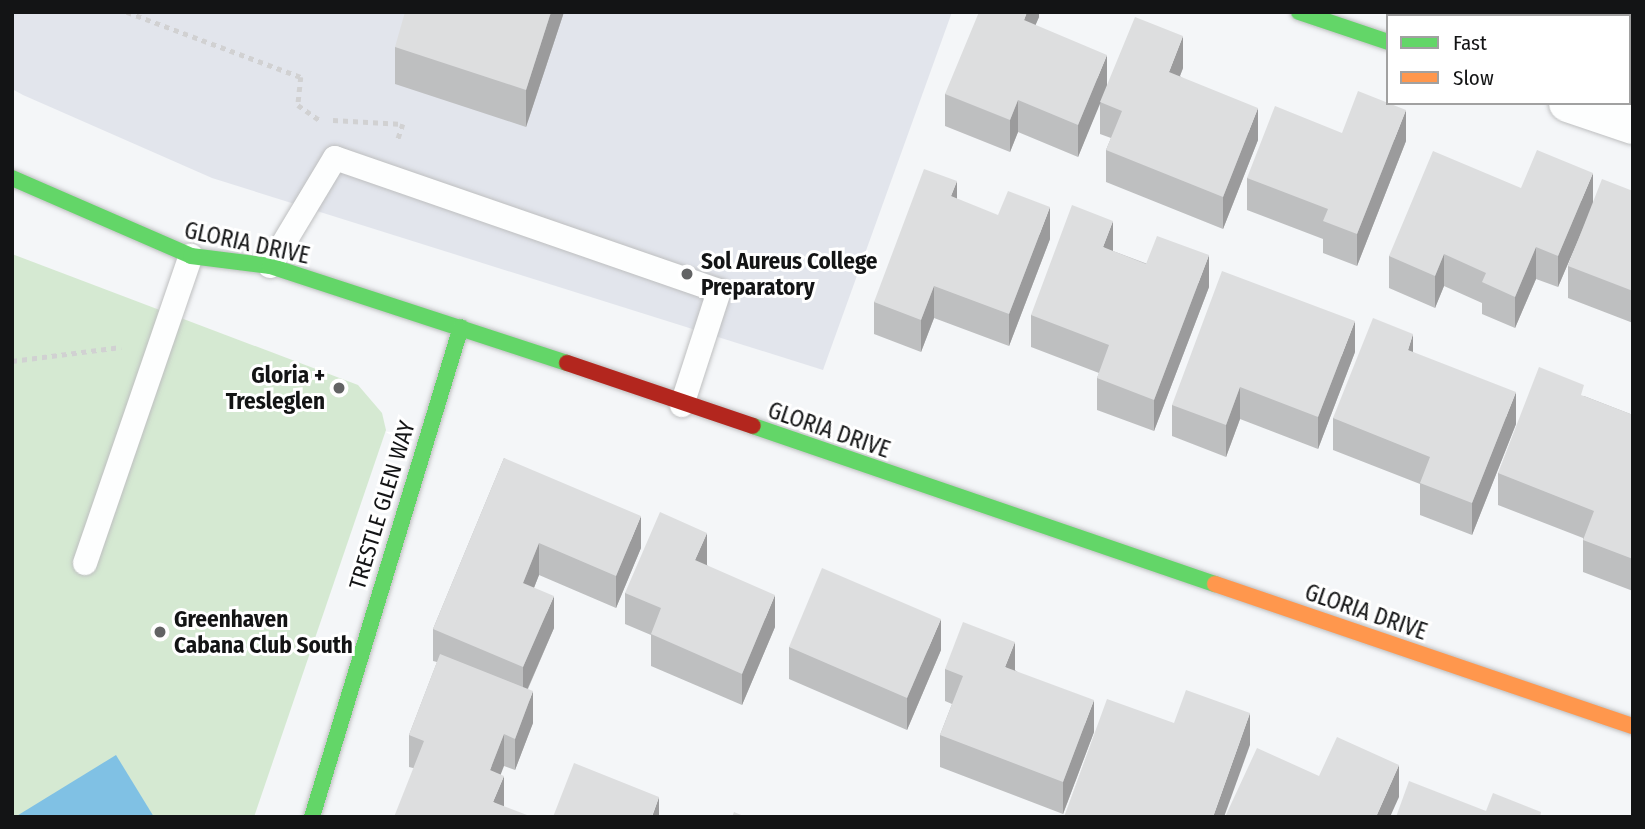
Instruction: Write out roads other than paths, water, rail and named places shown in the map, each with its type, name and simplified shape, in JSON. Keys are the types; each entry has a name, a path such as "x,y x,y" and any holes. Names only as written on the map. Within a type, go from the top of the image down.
{"street":[{"path":"1299,12 1386,41"},
{"path":"1574,105 1633,125"},
{"name":"GLORIA DRIVE","path":"12,178 191,256 270,266 461,327 682,405 1633,726"},
{"name":"TRESTLE GLEN WAY","path":"312,817 461,327"}],"lane":[{"path":"270,266 335,158 719,291 682,405"},
{"path":"85,563 191,256"}],"water":[{"path":"116,755 154,817 15,817"}],"place":[{"name":"Sol Aureus College Preparatory","path":"687,274"},
{"name":"Gloria + Tresleglen","path":"339,388"},
{"name":"Greenhaven Cabana Club South","path":"160,632"}]}
